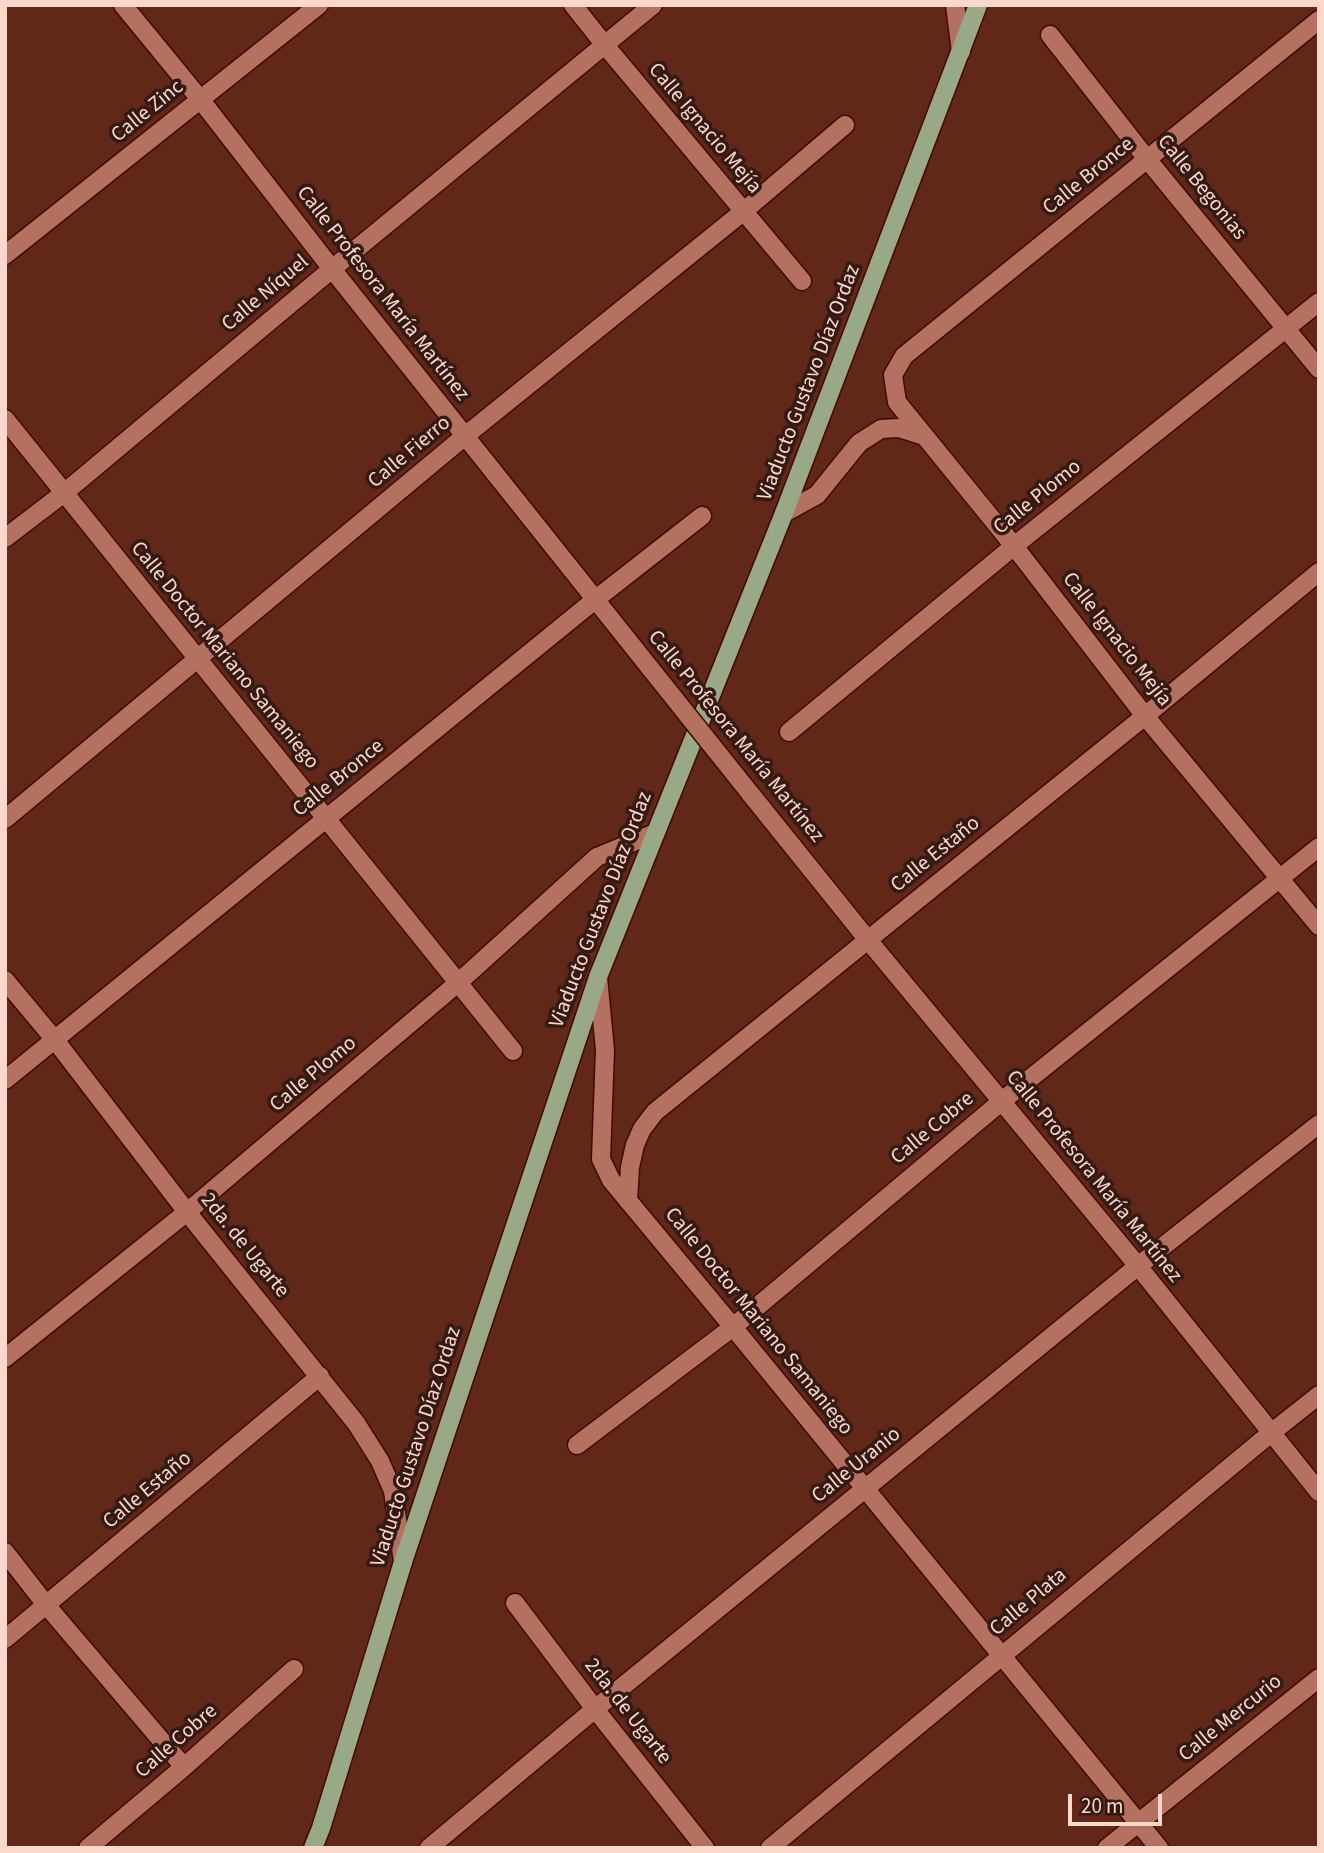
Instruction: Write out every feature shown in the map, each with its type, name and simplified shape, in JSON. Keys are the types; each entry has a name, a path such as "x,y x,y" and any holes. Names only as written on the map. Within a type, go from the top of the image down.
{"main road":[{"name":"Viaducto Gustavo Díaz Ordaz","path":"313,1848 403,1562 598,977 784,513 978,5"}],"street":[{"name":"Calle Profesora María Martínez","path":"123,5 868,940 1138,1266 1319,1492"},
{"name":"Calle Zinc","path":"5,256 319,5"},
{"name":"Calle Ignacio Mejía","path":"573,5 802,281"},
{"name":"Calle Níquel","path":"5,538 64,493 653,5"},
{"path":"955,5 961,52"},
{"name":"Calle Bronce","path":"893,375 904,356 1319,20"},
{"name":"Calle Begonias","path":"1050,36 1319,369"},
{"name":"Calle Fierro","path":"5,819 845,125"},
{"name":"Calle Plomo","path":"789,732 1014,546 1319,302"},
{"name":"Calle Ignacio Mejía","path":"893,375 898,402 924,436 1014,546 1145,716 1319,926"},
{"name":"Calle Doctor Mariano Samaniego","path":"5,419 513,1051"},
{"path":"784,513 817,495 859,443 881,429 899,428 924,436"},
{"name":"Calle Bronce","path":"5,1080 596,599 702,516"},
{"name":"Calle Estaño","path":"628,1201 630,1167 635,1145 642,1129 655,1112 1319,572"},
{"name":"Calle Plomo","path":"5,1358 187,1212 458,982 597,858 654,833"},
{"name":"Calle Cobre","path":"577,1445 733,1327 1002,1101 1319,848"},
{"name":"Calle Doctor Mariano Samaniego","path":"598,977 605,1050 601,1159 611,1180 1159,1848"},
{"name":"2da. de Ugarte","path":"5,980 356,1423 380,1461 393,1491 403,1562"},
{"name":"Calle Uranio","path":"429,1848 865,1488 1138,1266 1319,1124"},
{"name":"Calle Estaño","path":"5,1639 320,1376"},
{"name":"Calle Plata","path":"770,1848 1319,1395"},
{"path":"5,1552 47,1606 184,1768"},
{"name":"2da. de Ugarte","path":"515,1603 705,1848"},
{"name":"Calle Cobre","path":"88,1848 184,1768 294,1669"},
{"name":"Calle Mercurio","path":"1107,1848 1319,1678"}]}
